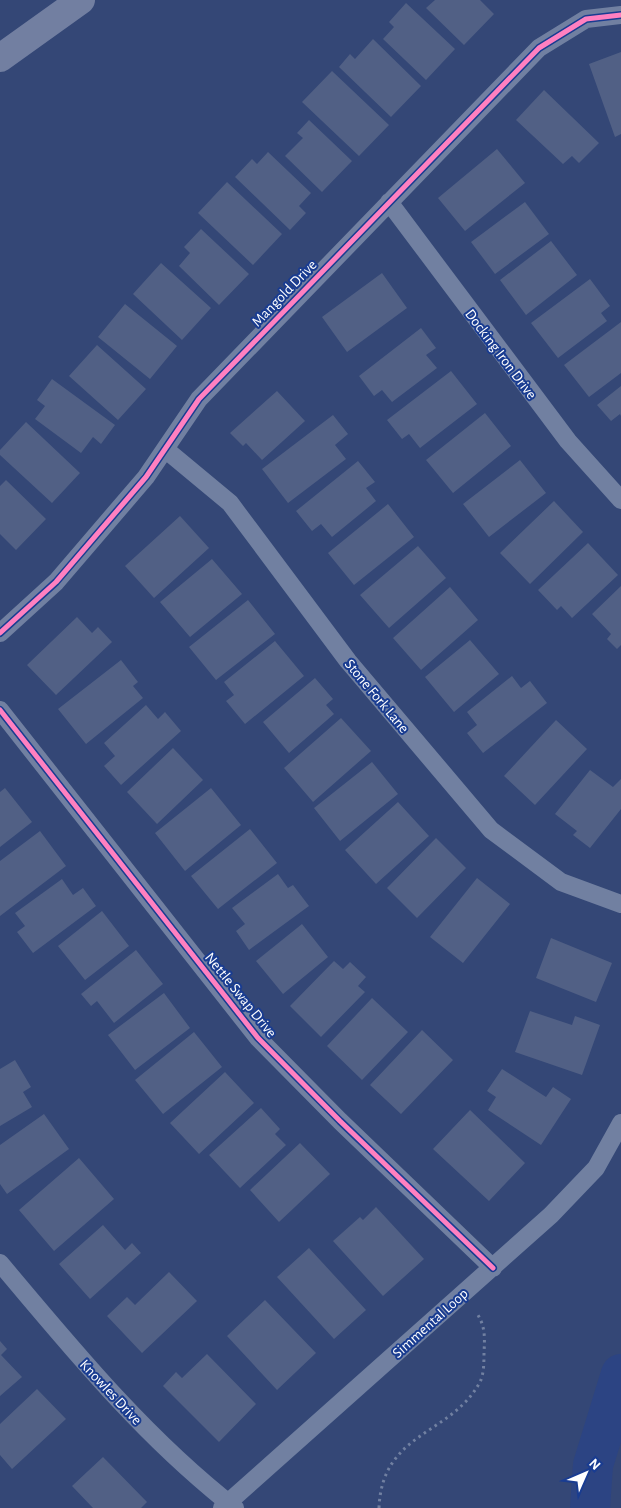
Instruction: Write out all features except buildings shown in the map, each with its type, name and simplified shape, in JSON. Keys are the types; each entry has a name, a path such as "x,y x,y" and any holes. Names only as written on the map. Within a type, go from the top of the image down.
{"highway":[{"path":"0,58 80,0"}],"street":[{"name":"Mangold Drive","path":"0,634 56,582 146,477 199,399 539,48 586,19 621,16"},
{"name":"Docking Iron Drive","path":"389,202 568,441 621,500"},
{"name":"Stone Fork Lane","path":"165,449 230,503 348,661 491,830 561,882 621,904"},
{"name":"Nettle Swap Drive","path":"0,710 258,1038 340,1121 493,1268"},
{"name":"Simmental Loop","path":"228,1506 551,1215 596,1168 621,1123"},
{"name":"Knowles Drive","path":"0,1263 82,1361 146,1429 228,1506"}],"path":[{"path":"379,1508 383,1480 394,1459 410,1442 461,1406 481,1380 486,1334 476,1312"}],"waterway":[{"path":"590,1508 593,1465 621,1374"}],"cycle path":[{"path":"0,633 56,582 146,477 199,399 539,48 586,19 621,15"},
{"path":"0,710 258,1038 340,1121 493,1268"}]}
